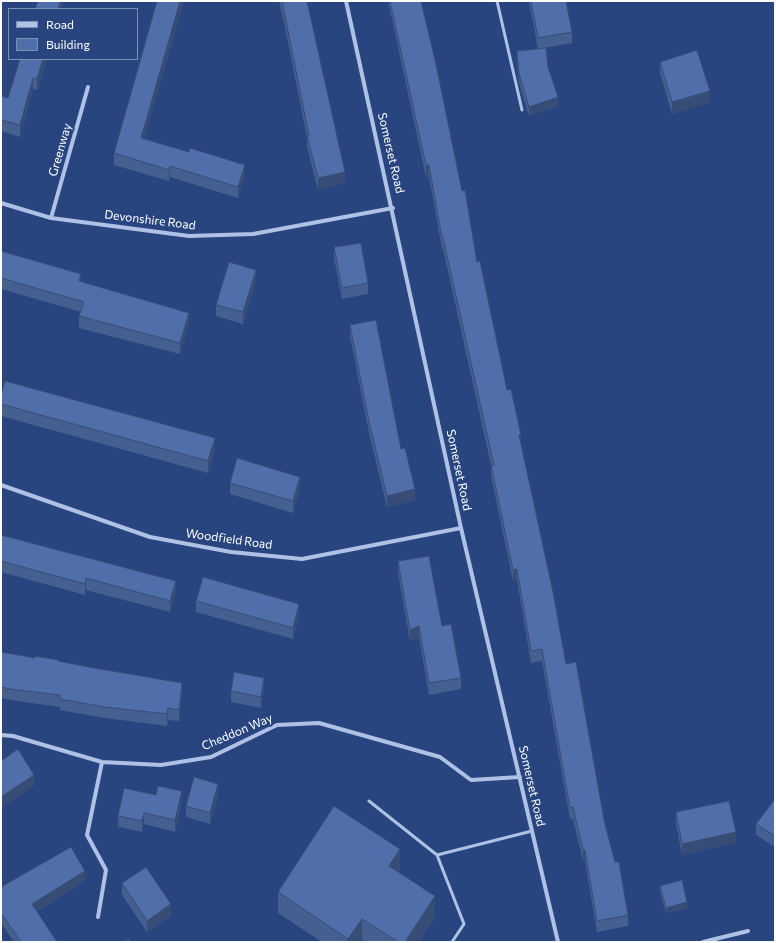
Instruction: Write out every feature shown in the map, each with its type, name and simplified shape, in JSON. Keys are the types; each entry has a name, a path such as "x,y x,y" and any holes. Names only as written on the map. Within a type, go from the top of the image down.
{"street":[{"name":"Somerset Road","path":"346,1 393,208 461,528 558,942"},
{"name":"Greenway","path":"51,218 88,87"},
{"name":"Devonshire Road","path":"1,203 51,218 189,236 253,234 393,208"},
{"name":"Woodfield Road","path":"1,485 150,537 231,552 302,559 461,528"},
{"name":"Cheddon Way","path":"1,735 13,736 102,762 161,765 211,757 276,725 319,722 440,757 471,780 520,777"},
{"path":"98,917 106,870 87,835 102,762"},
{"path":"703,942 748,931"}],"lane":[{"path":"497,1 522,110"},
{"path":"369,801 437,855 464,924 452,942"},
{"path":"437,855 532,831"}],"building":[{"path":"38,1 61,1 58,8 35,8"},
{"path":"157,1 180,1 141,138 189,152 190,148 245,165 238,187 170,166 169,170 114,153"},
{"path":"282,1 307,1 345,172 318,178 307,136 309,136"},
{"path":"390,1 421,1 436,64 462,191 465,190 477,262 480,261 507,390 511,389 521,435 519,435 553,592 566,664 576,662 605,825 615,862 619,862 628,915 597,921 585,850 583,850 573,807 570,808 542,649 531,651 517,569 513,570 491,465 494,465 442,238 429,165 426,165"},
{"path":"531,1 566,1 572,32 538,38"},
{"path":"546,48 548,67 558,97 529,107 519,74 517,51"},
{"path":"697,50 710,91 672,102 660,62"},
{"path":"20,60 43,60 37,79 33,78 20,125 1,120 1,96 8,98"},
{"path":"361,243 368,283 342,288 334,247"},
{"path":"1,251 81,274 79,281 189,313 180,343 79,316 84,302 1,278"},
{"path":"229,262 256,270 243,312 216,305"},
{"path":"376,320 401,449 405,448 415,489 387,496 369,422 350,325"},
{"path":"5,381 215,438 208,461 1,404 1,395"},
{"path":"237,458 300,477 293,501 230,483"},
{"path":"1,535 176,581 170,601 86,578 85,584 1,561"},
{"path":"429,556 442,626 451,624 461,678 429,683 419,626 410,630 398,561"},
{"path":"203,577 299,604 293,628 196,601"},
{"path":"1,652 35,658 35,656 182,683 179,710 168,708 167,714 105,707 60,699 60,695 1,687"},
{"path":"234,672 264,678 261,697 231,691"},
{"path":"18,749 34,775 1,797 1,761"},
{"path":"194,777 218,784 210,813 186,806"},
{"path":"158,786 182,791 175,820 144,813 142,821 118,816 124,788 156,795"},
{"path":"775,799 775,836 756,824"},
{"path":"729,801 736,832 682,844 676,812"},
{"path":"334,806 400,849 389,866 435,896 405,942 398,942 362,919 348,939 278,892"},
{"path":"71,847 85,871 32,904 57,942 21,942 1,913 1,887"},
{"path":"146,867 171,904 147,921 122,883"},
{"path":"682,880 687,902 666,908 660,886"}]}
